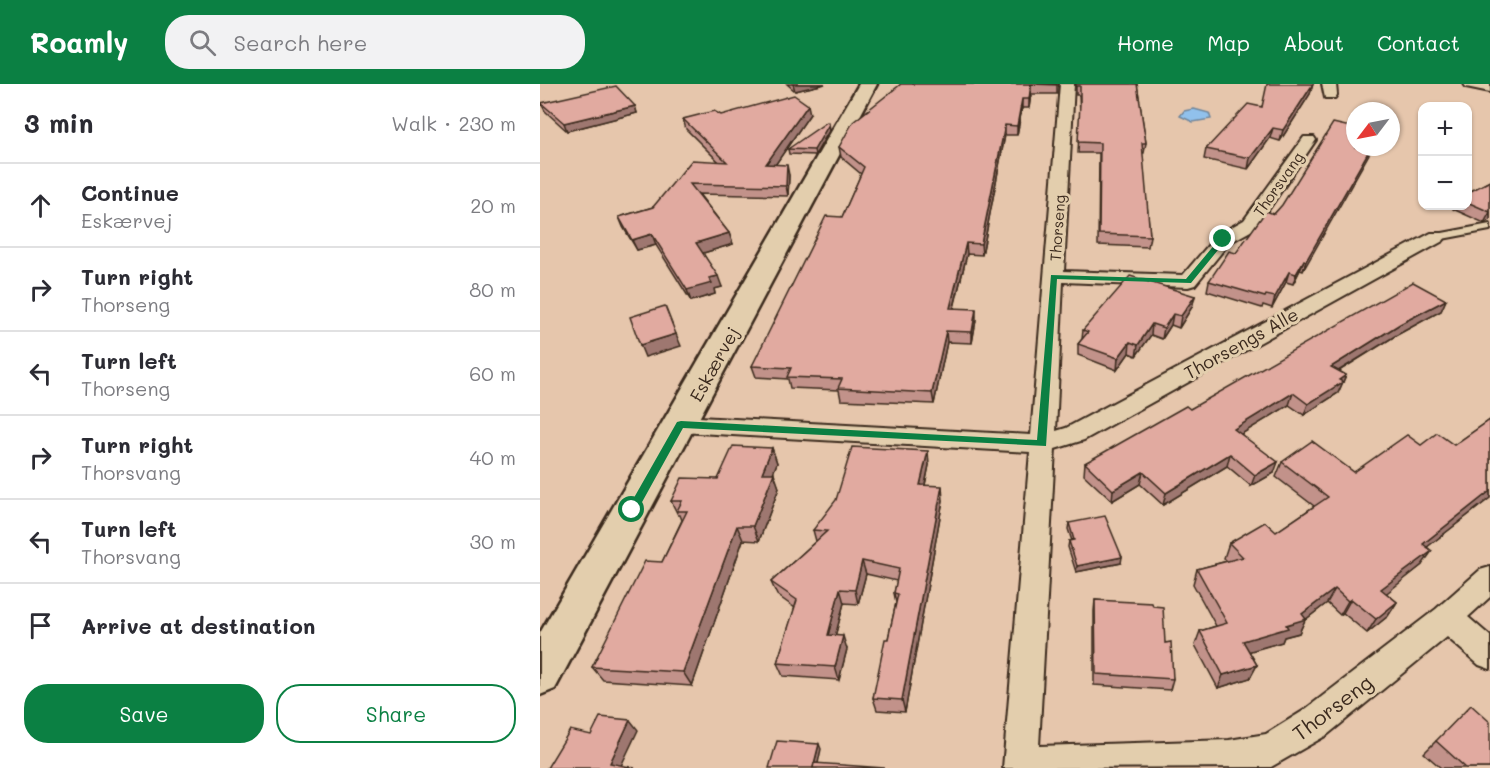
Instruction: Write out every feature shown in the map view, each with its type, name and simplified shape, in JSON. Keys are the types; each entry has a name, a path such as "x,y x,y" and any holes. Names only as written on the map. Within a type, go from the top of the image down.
{"street":[{"name":"Eskærvej","path":"540,674 868,84"},
{"name":"Thorseng","path":"1067,84 1020,766 1229,757 1271,750 1315,723 1447,618 1490,579"},
{"path":"1471,84 1490,88"},
{"name":"Thorsvang","path":"1053,276 1188,281 1223,239 1250,224 1309,140"},
{"name":"Thorsengs Alle","path":"1042,444 1075,434 1437,237"},
{"path":"681,424 1042,444"},
{"path":"1447,618 1490,655"}],"lane":[{"path":"1437,237 1490,227"}],"water":[{"path":"1194,109 1209,113 1211,119 1193,122 1180,116 1184,111"}],"building":[{"path":"901,84 1031,84 1029,99 1022,99 1017,126 1005,125 981,244 966,243 950,308 976,309 972,332 946,331 932,393 838,388 842,379 787,377 791,368 752,366 826,216 842,217 864,167 839,147 853,122"},
{"path":"1076,84 1137,84 1146,143 1142,143 1150,236 1099,234 1100,143 1078,142 1080,86"},
{"path":"1267,84 1313,84 1283,130 1273,128 1250,158 1206,149 1248,104 1262,107"},
{"path":"616,86 635,106 564,123 541,103"},
{"path":"794,95 808,105 766,164 787,165 786,186 690,184 729,233 696,243 718,276 709,278 712,283 687,290 652,234 632,240 619,217 653,207 692,160 727,162 683,119 714,111 721,115"},
{"path":"827,122 829,124 814,150 788,149"},
{"path":"1333,123 1346,126 1346,156 1366,156 1306,261 1304,260 1296,274 1289,272 1275,297 1266,295 1265,297 1209,281 1229,251 1236,253 1266,211 1274,214 1282,205"},
{"path":"1490,181 1490,212 1472,204 1472,190"},
{"path":"1130,276 1195,296 1181,316 1173,314 1164,328 1152,324 1138,345 1130,342 1118,358 1078,344 1088,332 1083,330"},
{"path":"1413,282 1446,300 1400,324 1331,367 1346,375 1339,380 1343,382 1308,404 1293,393 1234,429 1278,462 1255,475 1230,454 1166,493 1143,472 1113,490 1085,463 1186,406 1190,409"},
{"path":"665,306 676,334 640,345 630,317"},
{"path":"1490,420 1490,491 1423,544 1432,551 1381,589 1397,602 1376,619 1351,599 1348,601 1335,589 1302,614 1306,619 1286,625 1288,628 1243,641 1257,665 1223,675 1200,631 1227,623 1197,569 1243,557 1229,543 1265,522 1276,532 1328,497 1282,462 1312,441 1354,472 1407,435 1421,445 1437,433 1454,445"},
{"path":"733,446 772,448 762,473 774,473 753,526 737,526 683,672 592,667 645,561 662,562 687,511 677,511 682,501 671,501 682,478 718,479"},
{"path":"852,447 928,451 920,485 942,486 902,700 873,698 885,639 888,639 898,594 894,593 899,569 862,561 855,590 840,589 828,635 843,636 835,667 777,663 797,600 771,582 827,531 813,530 836,500"},
{"path":"1105,516 1122,557 1077,566 1069,541 1074,540 1069,523"},
{"path":"1095,600 1152,603 1153,606 1163,607 1165,643 1171,642 1173,679 1096,674"},
{"path":"1471,705 1490,722 1490,768 1466,768 1436,741"},
{"path":"600,717 630,720 610,763 635,768 547,768 570,730 591,735"},
{"path":"777,741 819,744 813,768 769,768"},
{"path":"814,763 885,768 813,768"}],"route":[{"path":"632,510 681,424 1042,444 1053,276 1188,281 1223,239"}]}
